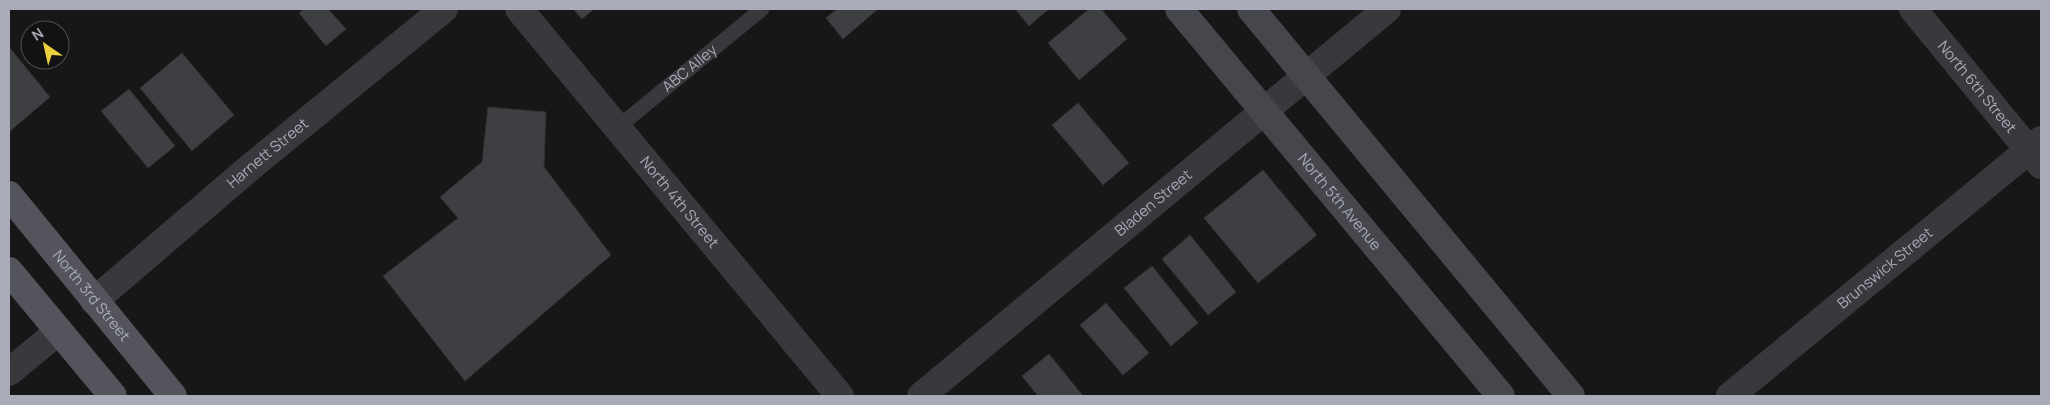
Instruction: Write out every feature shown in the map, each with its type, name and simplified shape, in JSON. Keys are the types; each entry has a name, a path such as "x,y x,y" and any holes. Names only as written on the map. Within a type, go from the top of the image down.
{"main road":[{"name":"North 3rd Street","path":"9,195 173,396"},
{"path":"9,271 113,396"}],"street":[{"name":"Harnett Street","path":"94,301 253,165 444,9"},
{"name":"North 4th Street","path":"519,9 840,396"},
{"name":"North 5th Avenue","path":"1178,9 1501,396"},
{"path":"1252,9 1571,396"},
{"name":"Bladen Street","path":"921,396 1387,9"},
{"name":"North 6th Street","path":"1913,9 2037,152"},
{"name":"Brunswick Street","path":"1730,396 2037,152"},
{"path":"9,372 59,331"}],"lane":[{"name":"ABC Alley","path":"617,128 762,9"}],"building":[{"path":"304,9 328,9 346,29 326,46 299,13"},
{"path":"573,9 594,9 582,19"},
{"path":"837,9 878,9 843,39 826,18"},
{"path":"1015,9 1049,9 1029,26"},
{"path":"1089,9 1101,9 1127,39 1079,80 1048,43"},
{"path":"9,47 20,60 20,70 28,70 50,97 9,132"},
{"path":"182,53 234,115 192,151 140,88"},
{"path":"129,89 175,146 148,168 101,111"},
{"path":"1078,103 1129,163 1103,185 1052,125"},
{"path":"488,107 546,112 544,167 611,255 465,381 383,276 458,218 440,197 482,162"},
{"path":"1263,170 1317,235 1258,283 1204,218"},
{"path":"1190,235 1236,292 1208,315 1162,259"},
{"path":"1152,266 1198,323 1171,346 1124,288"},
{"path":"1106,303 1149,353 1123,375 1080,325"},
{"path":"1049,354 1083,396 1038,396 1022,376"}]}
